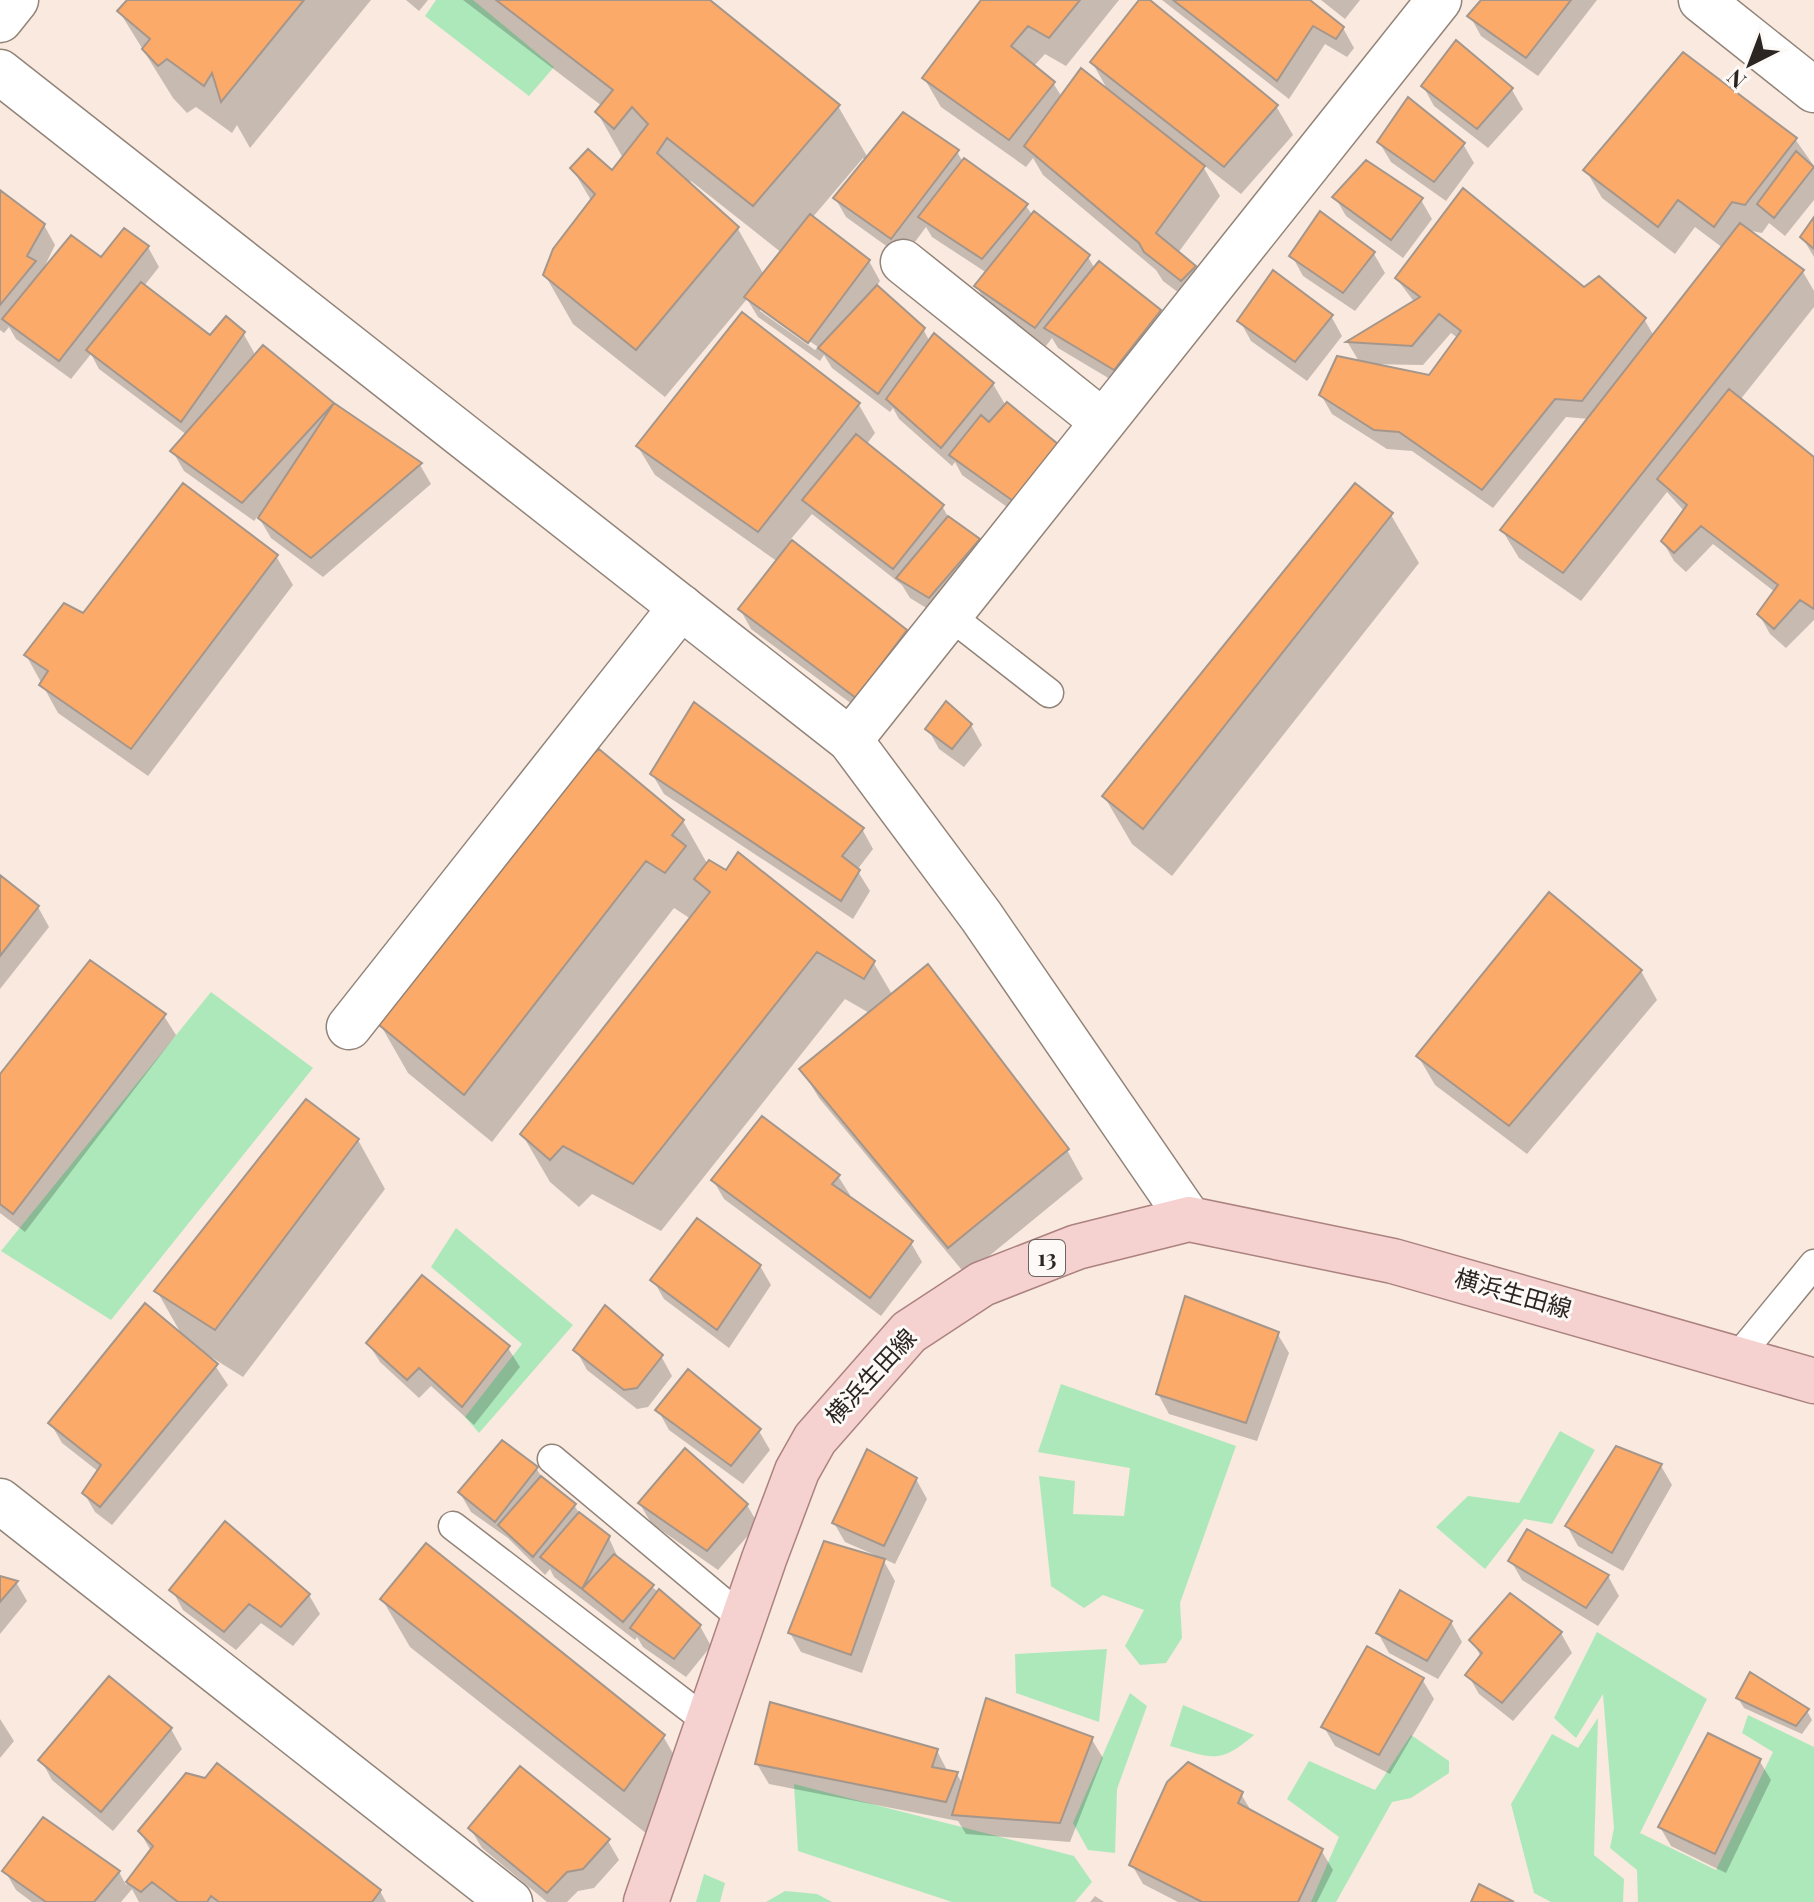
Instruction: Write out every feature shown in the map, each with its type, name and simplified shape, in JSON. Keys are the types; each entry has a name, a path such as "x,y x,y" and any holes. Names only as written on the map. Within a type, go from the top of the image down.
{"main road":[{"name":"横浜生田線","path":"646,1902 797,1471 815,1439 909,1332 982,1284 1077,1247 1189,1219 1393,1261 1814,1381"}],"street":[{"path":"0,20 16,0"},
{"path":"850,740 1439,0"},
{"path":"1701,0 1814,90"},
{"path":"0,72 850,740 981,916 1189,1219"},
{"path":"903,262 1102,421"},
{"path":"349,1027 681,607"},
{"path":"0,1501 510,1902"}],"lane":[{"path":"949,615 1049,693"},
{"path":"1736,1359 1814,1264"},
{"path":"552,1459 743,1619"},
{"path":"453,1526 708,1722"}],"green space":[{"path":"436,0 473,0 554,67 529,96 425,16"},
{"path":"211,992 313,1068 111,1320 1,1251"},
{"path":"456,1228 573,1325 479,1433 465,1417 522,1344 431,1267"},
{"path":"1061,1384 1236,1446 1180,1603 1182,1638 1166,1663 1140,1665 1125,1646 1144,1610 1103,1595 1084,1608 1051,1586 1039,1476 1075,1481 1073,1514 1124,1516 1130,1468 1038,1452"},
{"path":"1560,1431 1595,1450 1552,1524 1524,1519 1485,1569 1436,1527 1468,1496 1519,1503"},
{"path":"1597,1632 1707,1699 1640,1833 1716,1870 1773,1752 1742,1733 1748,1715 1814,1747 1814,1902 1638,1902 1637,1870 1610,1848 1614,1828 1603,1694 1576,1738 1554,1718"},
{"path":"1107,1649 1099,1722 1016,1693 1015,1654"},
{"path":"1130,1693 1147,1706 1117,1789 1115,1853 1088,1850 1073,1823"},
{"path":"1183,1705 1254,1735 1223,1755 1206,1756 1170,1746"},
{"path":"1598,1718 1594,1855 1624,1879 1623,1902 1551,1902 1534,1893 1511,1804 1552,1734 1578,1748"},
{"path":"1411,1735 1449,1761 1449,1773 1411,1798 1392,1802 1336,1902 1311,1902 1339,1837 1287,1799 1309,1761 1375,1790"},
{"path":"794,1784 1074,1856 1092,1882 1075,1902 952,1902 798,1851"},
{"path":"704,1874 725,1883 720,1902 696,1902"},
{"path":"785,1891 817,1894 832,1902 766,1902"}],"building":[{"path":"127,0 304,0 221,102 212,73 204,86 167,59 158,66 142,49 150,39 117,11"},
{"path":"496,0 710,0 840,105 753,206 667,138 657,153 739,227 636,350 543,275 553,249 595,194 570,168 588,149 612,170 648,124 632,107 614,129 595,112 613,90"},
{"path":"981,0 1080,0 1049,38 1028,26 1011,46 1055,82 1009,140 922,78"},
{"path":"1139,0 1150,0 1278,105 1224,167 1090,62"},
{"path":"1173,0 1310,0 1344,27 1336,39 1313,26 1277,81"},
{"path":"1481,0 1571,0 1526,58 1467,16"},
{"path":"1456,40 1513,88 1477,129 1421,86"},
{"path":"1683,52 1797,138 1745,205 1732,202 1714,227 1678,200 1658,227 1583,170"},
{"path":"1081,68 1205,166 1156,233 1196,266 1181,281 1024,146"},
{"path":"1408,97 1465,143 1434,182 1377,142"},
{"path":"903,112 959,150 891,239 833,198"},
{"path":"1796,151 1814,167 1774,218 1757,204"},
{"path":"964,158 1028,204 982,259 918,217"},
{"path":"1366,160 1423,198 1391,240 1332,197"},
{"path":"1463,188 1584,287 1599,276 1646,318 1582,401 1555,399 1482,490 1399,432 1374,430 1319,395 1337,356 1429,375 1461,331 1439,314 1412,346 1346,342 1420,297 1395,278"},
{"path":"0,190 45,224 27,256 36,261 0,305"},
{"path":"1034,211 1090,255 1035,328 974,286"},
{"path":"1320,211 1375,252 1343,293 1289,256"},
{"path":"810,214 870,260 808,343 744,297"},
{"path":"1814,217 1814,249 1800,237"},
{"path":"1740,223 1804,270 1563,573 1500,530"},
{"path":"124,228 149,246 59,361 2,319 71,235 101,257"},
{"path":"1099,261 1161,310 1114,370 1044,328"},
{"path":"1273,270 1333,315 1295,362 1237,321"},
{"path":"141,282 210,335 226,316 245,332 181,422 86,350"},
{"path":"877,285 925,328 878,394 818,348"},
{"path":"742,312 860,403 758,532 636,446"},
{"path":"934,333 994,383 941,448 886,399"},
{"path":"263,345 334,403 242,503 170,451"},
{"path":"1729,389 1814,457 1814,609 1800,600 1774,629 1757,614 1778,585 1701,526 1674,553 1661,541 1687,505 1657,479"},
{"path":"1007,402 1059,445 1013,501 949,455 981,415 989,422"},
{"path":"334,403 422,463 311,558 258,518"},
{"path":"856,434 944,505 893,569 802,500"},
{"path":"183,483 278,555 131,749 39,685 48,671 24,655 64,603 83,613"},
{"path":"1355,483 1393,513 1143,829 1102,796"},
{"path":"948,516 980,539 929,598 896,578"},
{"path":"792,540 907,630 856,698 738,609"},
{"path":"946,701 972,724 952,749 925,729"},
{"path":"694,702 864,828 842,856 860,870 841,901 650,774"},
{"path":"599,749 684,820 672,835 686,846 665,873 646,861 464,1095 378,1024 576,769"},
{"path":"738,852 875,961 864,979 817,952 633,1184 563,1146 550,1160 520,1134 710,892 694,879 709,860 726,870"},
{"path":"0,875 39,906 0,956"},
{"path":"1549,892 1642,970 1509,1126 1416,1056"},
{"path":"90,960 166,1014 13,1214 0,1204 0,1074"},
{"path":"928,964 1069,1149 948,1248 799,1069"},
{"path":"306,1099 359,1139 215,1330 154,1291"},
{"path":"762,1116 840,1175 832,1184 913,1241 870,1298 711,1180"},
{"path":"697,1218 761,1265 717,1330 650,1280"},
{"path":"422,1275 510,1346 462,1407 419,1368 407,1380 366,1343"},
{"path":"1185,1296 1279,1332 1246,1423 1156,1394"},
{"path":"145,1303 218,1364 100,1507 82,1493 101,1465 48,1423"},
{"path":"605,1305 663,1355 637,1388 624,1390 573,1350"},
{"path":"688,1369 761,1429 731,1466 655,1410"},
{"path":"502,1440 538,1467 495,1522 458,1492"},
{"path":"1616,1446 1662,1464 1612,1553 1565,1526"},
{"path":"685,1448 748,1504 707,1551 638,1503"},
{"path":"867,1449 917,1478 884,1546 832,1523"},
{"path":"541,1476 576,1504 533,1557 498,1525"},
{"path":"579,1512 610,1536 582,1589 540,1557"},
{"path":"225,1521 310,1594 281,1627 249,1604 224,1632 169,1590"},
{"path":"1527,1529 1609,1575 1586,1608 1508,1561"},
{"path":"824,1541 885,1559 851,1655 788,1633"},
{"path":"426,1543 665,1735 624,1791 380,1599"},
{"path":"614,1554 654,1585 623,1622 582,1589"},
{"path":"0,1576 18,1581 0,1602"},
{"path":"659,1589 701,1625 674,1659 630,1628"},
{"path":"1400,1590 1452,1621 1427,1661 1376,1633"},
{"path":"1510,1593 1562,1632 1502,1703 1465,1675 1482,1653 1469,1640"},
{"path":"1367,1646 1424,1678 1379,1755 1321,1727"},
{"path":"1750,1672 1809,1709 1796,1726 1736,1698"},
{"path":"109,1676 172,1728 101,1812 38,1760"},
{"path":"986,1698 1093,1737 1060,1823 952,1815"},
{"path":"770,1702 938,1749 932,1767 958,1772 946,1802 755,1764"},
{"path":"1708,1733 1761,1759 1715,1854 1658,1827"},
{"path":"1188,1762 1243,1792 1238,1803 1323,1849 1298,1902 1202,1902 1129,1865 1167,1782"},
{"path":"217,1763 381,1890 372,1902 219,1902 211,1896 207,1902 178,1902 152,1882 141,1892 126,1882 153,1846 138,1831 186,1773 205,1778"},
{"path":"520,1766 610,1839 583,1869 567,1872 547,1893 468,1828"},
{"path":"43,1817 120,1871 94,1902 46,1902 2,1871"},
{"path":"1479,1884 1514,1902 1471,1902"}]}
